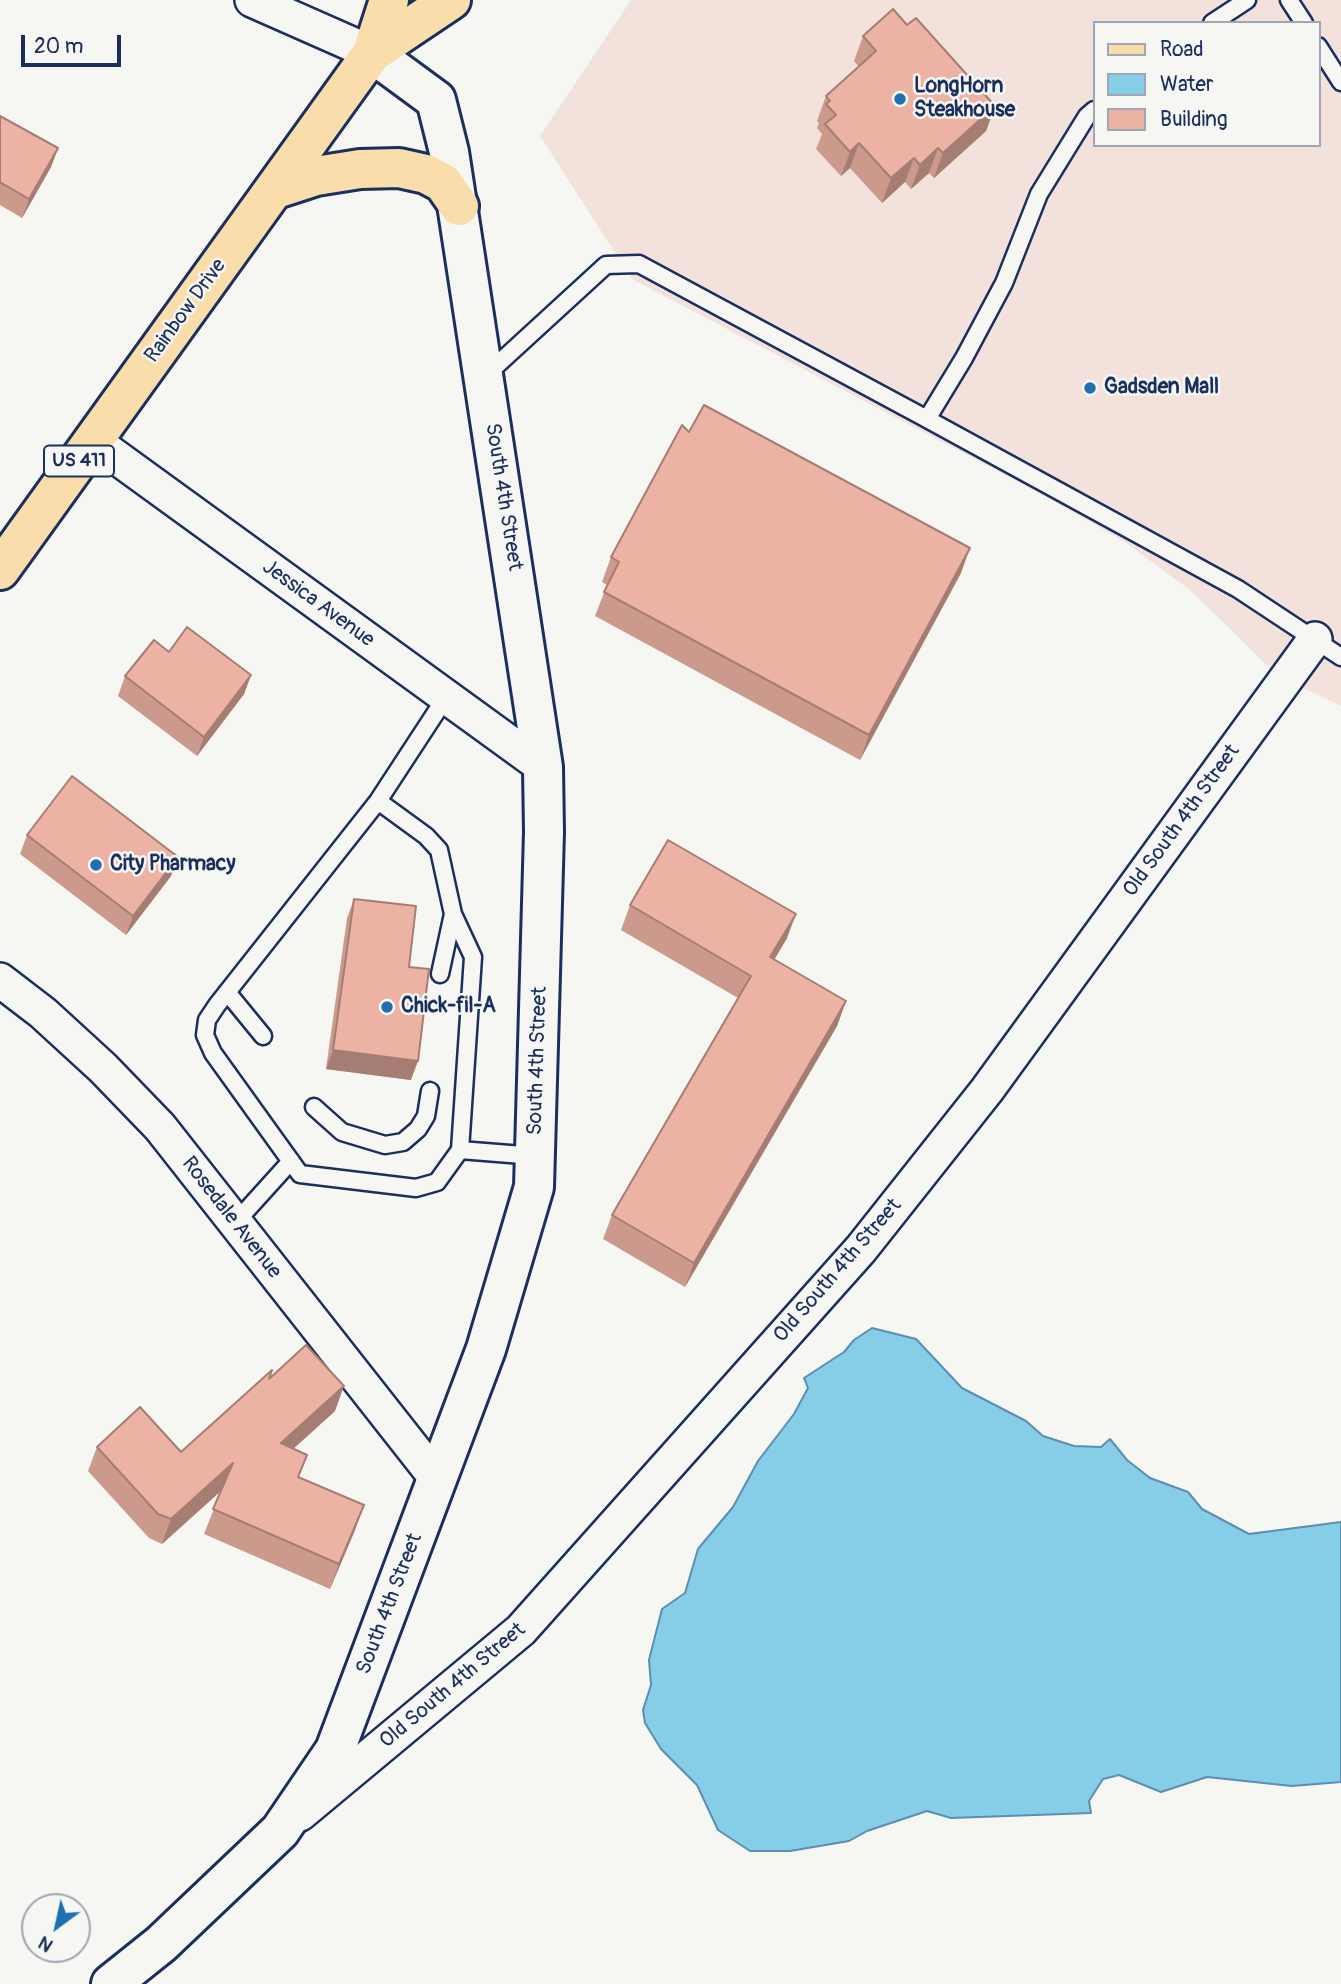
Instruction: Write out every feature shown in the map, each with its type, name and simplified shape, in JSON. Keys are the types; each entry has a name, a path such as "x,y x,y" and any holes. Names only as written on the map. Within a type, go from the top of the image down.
{"main road":[{"name":"Rainbow Drive","path":"0,570 372,53 389,0"},
{"name":"Rainbow Drive","path":"372,53 451,0"},
{"path":"276,188 316,176 360,169 400,168 426,174 443,183 459,206"}],"street":[{"path":"252,0 372,53"},
{"name":"South 4th Street","path":"111,1984 161,1944 280,1831 335,1750 486,1349 534,1187 544,832 543,767 459,206 436,100 372,53"},
{"name":"Jessica Avenue","path":"94,441 543,767"},
{"name":"Old South 4th Street","path":"280,1831 521,1630 861,1249 1328,648"},
{"name":"Rosedale Avenue","path":"0,980 43,1013 103,1068 160,1127 437,1479"}],"lane":[{"path":"1215,21 1247,0"},
{"path":"1289,0 1303,21"},
{"path":"1320,49 1341,82"},
{"path":"927,419 964,358 1004,283 1039,194 1092,112"},
{"path":"484,376 606,265 639,264 1238,589 1328,648"},
{"path":"378,801 426,836 439,850 453,914 473,957 460,1150 436,1182 416,1188 300,1174 213,1053 205,1035 207,1020 378,801 446,697"},
{"path":"440,974 453,914"},
{"path":"227,992 263,1036"},
{"path":"314,1107 341,1132 384,1145 403,1142 418,1129 426,1116 430,1091"},
{"path":"460,1150 535,1156"},
{"path":"235,1223 291,1161"}],"shaded area":[{"name":"Gadsden Mall","path":"631,0 1341,0 1341,706 1278,676 1190,590 1125,542 1047,497 632,279 540,136"}],"water":[{"path":"872,1328 916,1339 962,1388 1026,1421 1043,1436 1074,1446 1101,1447 1110,1439 1127,1460 1150,1478 1188,1492 1202,1509 1249,1534 1341,1522 1341,1782 1292,1786 1207,1777 1161,1792 1119,1775 1103,1779 1089,1801 1091,1813 951,1818 927,1811 867,1831 849,1841 790,1851 750,1851 718,1830 697,1785 661,1749 645,1723 643,1710 651,1685 649,1660 662,1609 685,1593 698,1549 733,1507 758,1461 794,1414 808,1388 804,1378 844,1352 854,1340"}],"building":[{"name":"LongHorn Steakhouse","path":"893,9 907,25 916,18 995,106 943,153 938,148 920,165 914,158 891,178 859,143 850,152 825,124 836,115 826,104 830,101 826,96 876,51 863,36"},
{"path":"0,116 58,148 29,199 0,182"},
{"path":"704,405 970,548 869,735 604,592 619,562 611,557 682,425 689,432"},
{"path":"187,627 251,675 204,737 125,676 154,640 169,652"},
{"name":"City Pharmacy","path":"72,776 178,857 133,916 27,835"},
{"path":"668,840 796,914 770,957 846,1001 694,1263 612,1215 751,976 630,905"},
{"path":"354,899 416,906 409,967 429,969 418,1061 333,1050"},
{"path":"306,1345 344,1386 281,1443 307,1455 298,1477 364,1505 339,1564 213,1509 233,1463 171,1519 158,1514 97,1447 140,1407 181,1452 272,1370 269,1379"}],"place":[{"name":"LongHorn Steakhouse","path":"900,99"},
{"name":"Gadsden Mall","path":"1090,388"},
{"name":"City Pharmacy","path":"96,865"},
{"name":"Chick-fil-A","path":"387,1007"}]}
